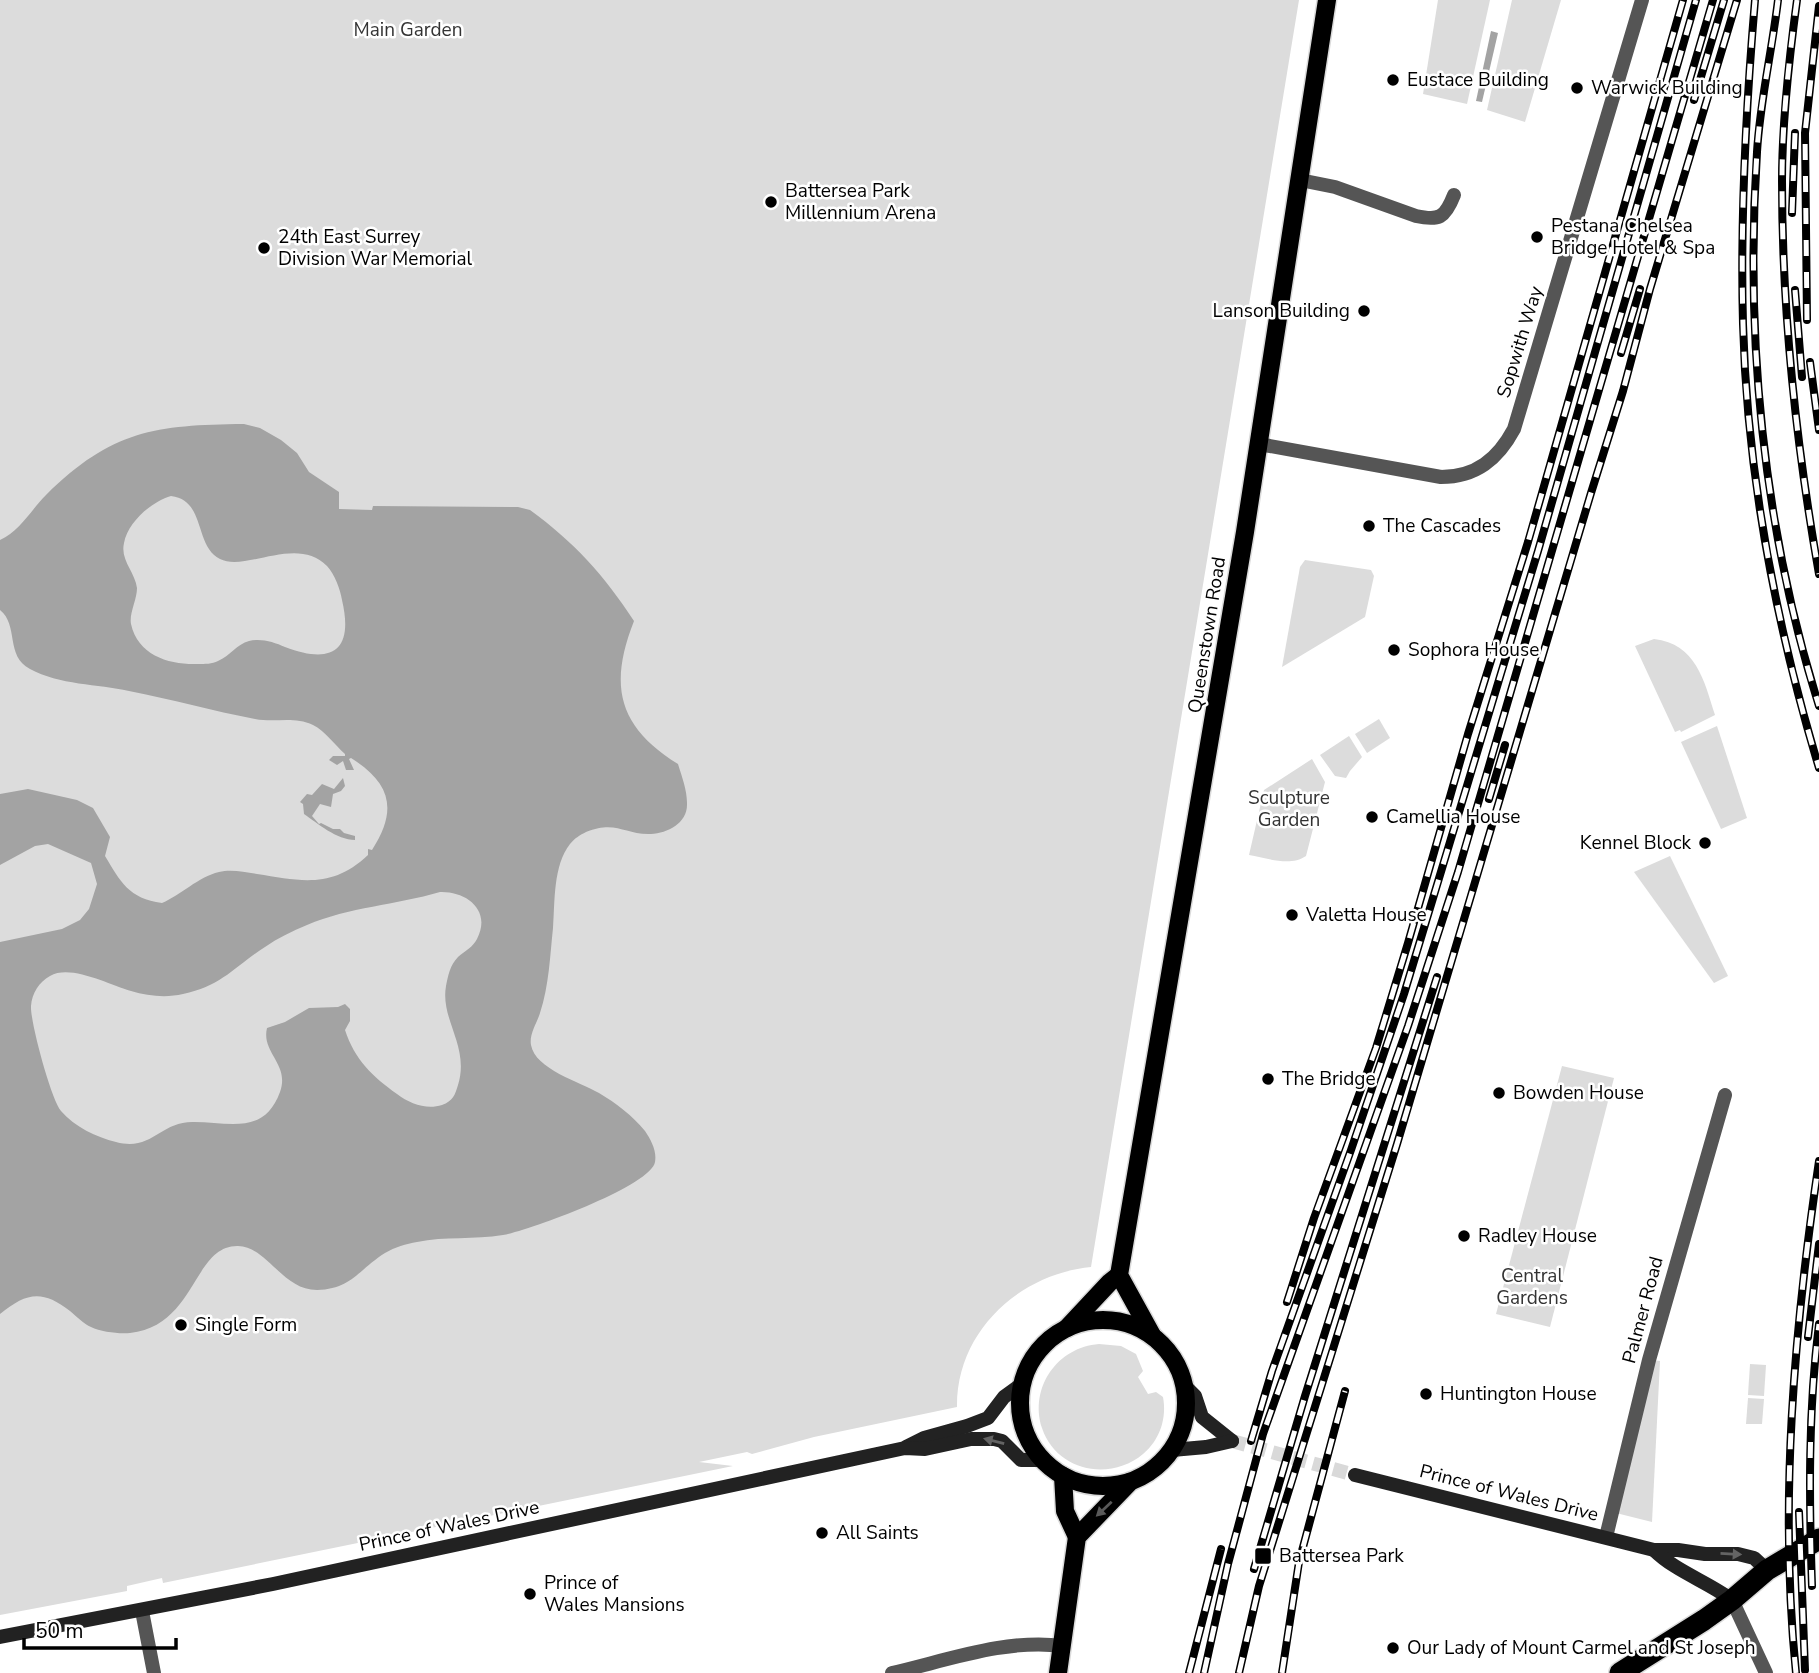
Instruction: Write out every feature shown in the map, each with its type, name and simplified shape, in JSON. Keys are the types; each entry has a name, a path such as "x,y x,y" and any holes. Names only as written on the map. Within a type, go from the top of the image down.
{"highway":[{"path":"1620,1673 1732,1600 1767,1570 1819,1539"}],"main road":[{"name":"Queenstown Road","path":"1119,1275 1259,444 1328,0"},
{"path":"1119,1275 1152,1335 1172,1356 1185,1386 1187,1399 1184,1426 1172,1450 1154,1470 1130,1482 1089,1486 1063,1476 1042,1460 1034,1449 1022,1424 1022,1384 1030,1364 1042,1346 1067,1328 1119,1275"},
{"path":"1067,1328 1094,1320 1108,1320 1135,1326 1152,1335"},
{"path":"1058,1673 1077,1537 1065,1511 1063,1476"},
{"path":"1077,1537 1130,1482"}],"street":[{"name":"Sopwith Way","path":"1259,444 1441,477 1471,473 1494,455 1514,429 1642,0"},
{"path":"1300,180 1335,187 1430,219 1437,219 1450,207 1454,195"},
{"name":"Palmer Road","path":"1606,1537 1648,1360 1724,1095"},
{"name":"Prince of Wales Drive","path":"905,1448 924,1438 988,1418 1004,1397 1022,1384"},
{"path":"1172,1450 1232,1441 1202,1417 1195,1396 1185,1386"},
{"name":"Prince of Wales Drive","path":"0,1637 142,1611 905,1448 925,1449 971,1439 994,1439 1002,1441 1021,1460 1042,1460"},
{"name":"Prince of Wales Drive","path":"1355,1475 1654,1550 1738,1554 1754,1558 1767,1570"},
{"name":"Prince of Wales Drive","path":"1654,1550 1664,1560 1706,1582 1732,1600"},
{"path":"1732,1600 1766,1673"},
{"path":"142,1611 155,1673"},
{"path":"892,1673 1010,1646 1043,1643 1062,1646"}],"green space":[{"name":"Main Garden","path":"0,0 1299,0 1091,1267 1040,1281 997,1312 980,1332 967,1354 957,1407 814,1437 752,1454 747,1452 699,1462 733,1466 163,1583 162,1578 127,1586 127,1591 0,1615"},
{"path":"1438,0 1490,0 1467,104 1423,94"},
{"path":"1512,0 1561,0 1525,122 1487,110"},
{"path":"1305,560 1371,570 1374,576 1365,617 1282,667 1300,567"},
{"path":"1654,639 1668,642 1689,656 1702,677 1715,715 1681,732 1675,732 1635,646"},
{"path":"1379,719 1390,738 1367,753 1355,734"},
{"path":"1717,726 1747,818 1721,829 1681,742"},
{"path":"1349,736 1362,757 1346,778 1335,776 1320,755"},
{"name":"Sculpture Garden","path":"1312,759 1325,782 1306,856 1286,861 1249,855 1264,790"},
{"path":"1670,856 1728,976 1714,983 1634,872"},
{"name":"Central Gardens","path":"1562,1066 1614,1078 1550,1327 1496,1314"},
{"path":"1099,1344 1121,1346 1136,1354 1143,1371 1138,1377 1148,1394 1156,1392 1163,1397 1163,1421 1154,1442 1130,1463 1115,1468 1085,1468 1071,1463 1049,1443 1039,1413 1040,1398 1050,1372 1071,1353"},
{"path":"1651,1360 1660,1361 1652,1522 1616,1513"},
{"path":"1750,1364 1766,1365 1764,1396 1748,1395"},
{"path":"1748,1398 1764,1399 1762,1424 1746,1424"}],"shaded area":[{"path":"1491,31 1498,33 1482,102 1476,101"},
{"path":"244,424 260,428 281,440 297,453 309,472 339,492 339,509 372,510 373,506 518,507 530,510 561,534 587,560 634,621 622,666 624,703 631,720 643,735 678,764 686,793 686,810 676,826 664,832 642,834 605,827 578,837 564,853 555,895 547,982 531,1045 534,1054 549,1068 599,1093 635,1120 651,1142 655,1162 648,1172 633,1183 587,1206 517,1232 428,1240 401,1246 376,1259 347,1282 329,1289 305,1288 294,1283 258,1253 238,1246 223,1249 211,1258 181,1302 168,1316 152,1327 130,1333 100,1330 86,1324 51,1299 34,1296 18,1302 0,1314 0,942 62,929 80,920 89,909 97,884 91,863 48,844 35,846 0,865 0,794 28,789 77,800 93,808 110,837 105,856 121,881 133,893 162,903 211,874 224,871 302,880 329,878 355,866 368,855 368,849 372,850 385,822 386,798 375,777 351,758 349,759 354,770 346,770 343,761 337,765 329,760 333,756 345,754 313,725 299,721 255,719 129,691 53,678 30,669 17,656 9,624 0,610 0,540 19,526 70,473 114,444 136,435 160,430","holes":["171,496 182,499 190,506 206,544 220,559 231,562 301,554 315,557 327,566 338,587 345,617 342,642 336,649 315,654 254,640 241,645 218,661 187,664 166,660 140,644 131,624 137,588 124,555 124,543 135,520 156,503","440,892 467,899 479,911 481,919 477,939 453,964 446,986 447,1010 458,1046 461,1071 455,1095 446,1103 430,1107 407,1101 372,1074 349,1041 345,1030 350,1021 350,1009 345,1004 338,1007 309,1008 285,1022 267,1028 268,1045 279,1066 282,1082 273,1106 255,1121 244,1124 182,1123 148,1140 128,1144 86,1131 67,1117 57,1104 42,1060 31,1006 37,988 50,976 68,972 144,994 183,994 218,981 270,944 307,925 339,914"]},
{"path":"343,778 345,786 333,794 331,807 320,804 312,816 319,824 340,829 355,836 355,840 341,837 321,826 304,814 303,804 300,802 307,794 312,795 322,784 334,789"}],"tunnel":[{"path":"1232,1441 1355,1475"}],"railway":[{"path":"1287,1302 1314,1218 1376,1048 1408,943 1468,734 1528,542 1683,0"},
{"path":"1251,1441 1272,1371 1404,994 1538,551 1696,0"},
{"path":"1204,1673 1228,1564 1263,1434 1408,1026 1458,872 1713,0"},
{"path":"1694,100 1724,0"},
{"path":"1239,1673 1259,1586 1397,1144 1623,391 1650,289 1737,0"},
{"path":"1755,0 1743,202 1742,283 1746,380 1757,492 1766,548 1790,659 1819,768"},
{"path":"1778,0 1757,152 1754,222 1757,362 1772,502 1784,570 1819,706"},
{"path":"1797,0 1782,158 1783,230 1792,378 1819,574"},
{"path":"1807,320 1805,133 1819,6"},
{"path":"1792,213 1795,133"},
{"path":"1621,353 1640,289"},
{"path":"1795,290 1802,377"},
{"path":"1810,362 1819,430"},
{"path":"1489,799 1505,745"},
{"path":"1254,1569 1305,1396 1437,977"},
{"path":"1796,1673 1791,1609 1789,1481 1796,1352 1819,1161"},
{"path":"1808,1337 1819,1244"},
{"path":"1812,1586 1810,1455 1819,1324"},
{"path":"1282,1673 1299,1562 1345,1391"},
{"path":"1799,1512 1805,1670"},
{"path":"1189,1673 1221,1549"}],"place":[{"name":"Eustace Building","path":"1393,80"},
{"name":"Warwick Building","path":"1577,88"},
{"name":"Battersea Park Millennium Arena","path":"771,202"},
{"name":"Pestana Chelsea Bridge Hotel & Spa","path":"1537,237"},
{"name":"24th East Surrey Division War Memorial","path":"264,248"},
{"name":"Lanson Building","path":"1364,311"},
{"name":"The Cascades","path":"1369,526"},
{"name":"Sophora House","path":"1394,650"},
{"name":"Camellia House","path":"1372,817"},
{"name":"Kennel Block","path":"1705,843"},
{"name":"Valetta House","path":"1292,915"},
{"name":"The Bridge","path":"1268,1079"},
{"name":"Bowden House","path":"1499,1093"},
{"name":"Radley House","path":"1464,1236"},
{"name":"Single Form","path":"181,1325"},
{"name":"Huntington House","path":"1426,1394"},
{"name":"All Saints","path":"822,1533"},
{"name":"Battersea Park","path":"1263,1556"},
{"name":"Prince of Wales Mansions","path":"530,1594"},
{"name":"Our Lady of Mount Carmel and St Joseph","path":"1393,1648"}]}
